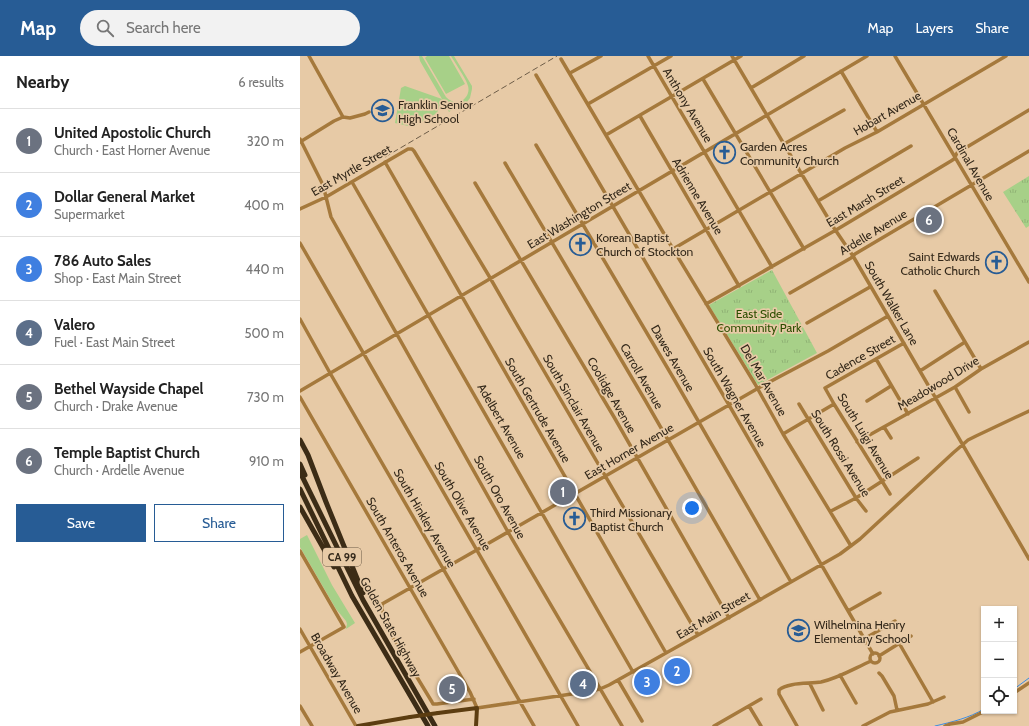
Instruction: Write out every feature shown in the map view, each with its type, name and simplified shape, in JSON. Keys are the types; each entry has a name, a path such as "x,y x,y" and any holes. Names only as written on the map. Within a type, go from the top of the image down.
{"highway":[{"path":"300,440 305,449 357,579 386,641"},
{"path":"300,464 305,476 304,480"},
{"name":"Golden State Highway","path":"300,472 360,594 435,726"},
{"name":"Golden State Highway","path":"300,489 352,596 428,726"},
{"path":"300,507 341,580 352,596"}],"main road":[{"name":"East Main Street","path":"357,726 477,708"},
{"path":"476,726 477,708"}],"street":[{"path":"309,56 343,117"},
{"path":"570,74 600,56"},
{"name":"Anthony Avenue","path":"648,56 772,267"},
{"path":"588,104 671,56"},
{"name":"South Walker Lane","path":"732,56 801,174 853,256 1029,559"},
{"path":"606,135 741,56"},
{"path":"751,88 804,56"},
{"name":"East Washington Street","path":"300,391 867,56"},
{"name":"Cardinal Avenue","path":"895,56 1029,282"},
{"name":"Hobart Avenue","path":"673,249 1006,56"},
{"name":"Del Mar Avenue","path":"562,59 673,249 758,389 783,434 852,546"},
{"path":"841,71 877,132"},
{"name":"South Wagner Avenue","path":"536,75 873,654"},
{"path":"703,79 804,249"},
{"path":"784,144 844,110"},
{"name":"East Marsh Street","path":"706,304 804,249 951,161 961,150 1029,110"},
{"path":"300,141 343,117 350,118 369,112"},
{"name":"Adrienne Avenue","path":"640,116 739,286"},
{"name":"South Oro Avenue","path":"300,141 323,184 331,217 364,277 508,532 622,726"},
{"name":"Dawes Avenue","path":"536,145 791,582"},
{"path":"818,201 910,146"},
{"name":"East Myrtle Street","path":"300,209 326,197 408,149 412,149"},
{"name":"South Sinclair Avenue","path":"412,149 491,279 698,635"},
{"name":"Ardelle Avenue","path":"790,293 1029,151"},
{"name":"South Gertrude Avenue","path":"385,162 666,653"},
{"name":"Carroll Avenue","path":"505,163 760,600"},
{"name":"Adelbert Avenue","path":"352,182 633,672"},
{"name":"Coolidge Avenue","path":"475,183 637,458 729,618"},
{"name":"South Olive Avenue","path":"300,243 578,726"},
{"path":"807,323 870,287"},
{"path":"935,291 980,369"},
{"name":"East Horner Avenue","path":"474,699 438,704 434,704 432,702 389,632 382,609 382,604 699,422 834,348 888,316"},
{"name":"South Hinkley Avenue","path":"300,319 534,726"},
{"path":"920,371 964,342"},
{"name":"Meadowood Drive","path":"857,442 955,387 980,369 1029,342"},
{"name":"Cadence Street","path":"825,388 904,343"},
{"path":"876,360 908,414"},
{"path":"867,401 891,386"},
{"path":"955,387 969,412"},
{"name":"South Luigi Avenue","path":"825,388 890,494"},
{"name":"South Anteros Avenue","path":"300,398 474,699 477,708"},
{"name":"South Rossi Avenue","path":"799,404 856,498 866,511"},
{"path":"783,434 834,404"},
{"name":"East Main Street","path":"477,708 560,696 609,686 852,546 968,440 1029,411"},
{"path":"884,427 891,438"},
{"path":"831,511 856,498 918,458"},
{"path":"300,551 344,627 300,652"},
{"path":"848,611 880,593"},
{"path":"864,639 896,621"},
{"name":"Broadway Avenue","path":"300,629 357,726"},
{"path":"879,656 911,636"},
{"path":"899,643 934,702"},
{"path":"871,661 870,656 873,654 877,654 879,656"},
{"path":"797,726 778,692 780,688 822,682 871,661 873,663 878,662 880,659 879,656"},
{"path":"879,673 894,696 897,710"},
{"path":"840,675 856,703"},
{"path":"618,680 642,721"},
{"path":"1017,691 1029,682"},
{"path":"810,684 823,710"},
{"path":"863,726 887,713 928,704 944,697"},
{"path":"714,726 761,698"},
{"path":"300,706 312,726"},
{"path":"749,706 761,726"},
{"path":"945,726 963,722 981,713"},
{"path":"722,721 725,726"}],"green space":[{"path":"419,56 422,56 446,97 449,100 460,102 466,97 468,89 467,83 451,56 454,56 472,86 470,98 467,102 458,106 451,106 453,109 449,112 420,61"},
{"path":"427,56 449,56 465,84 446,94 425,58"},
{"path":"405,86 442,99 437,113 413,127 395,123 401,88"},
{"path":"1029,176 1029,226 1026,228 1003,192"},
{"name":"East Side Community Park","path":"772,270 817,353 758,385 709,305"},
{"path":"307,535 332,585 355,623 346,629 346,621 336,609 300,547 300,539"}],"waterway":[{"path":"1017,687 1029,678"},
{"path":"935,726 966,717 981,710"}],"railway":[{"path":"385,157 557,56"}],"place":[{"name":"Franklin Senior High School","path":"383,111"},
{"name":"Garden Acres Community Church","path":"725,153"},
{"name":"Temple Baptist Church","path":"929,220"},
{"name":"Korean Baptist Church of Stockton","path":"580,244"},
{"name":"Saint Edwards Catholic Church","path":"996,263"},
{"name":"United Apostolic Church","path":"563,492"},
{"name":"Third Missionary Baptist Church","path":"574,519"},
{"name":"Wilhelmina Henry Elementary School","path":"799,631"},
{"name":"Dollar General Market","path":"677,671"},
{"name":"786 Auto Sales","path":"647,682"},
{"name":"Valero","path":"583,684"},
{"name":"Bethel Wayside Chapel","path":"452,689"}]}
